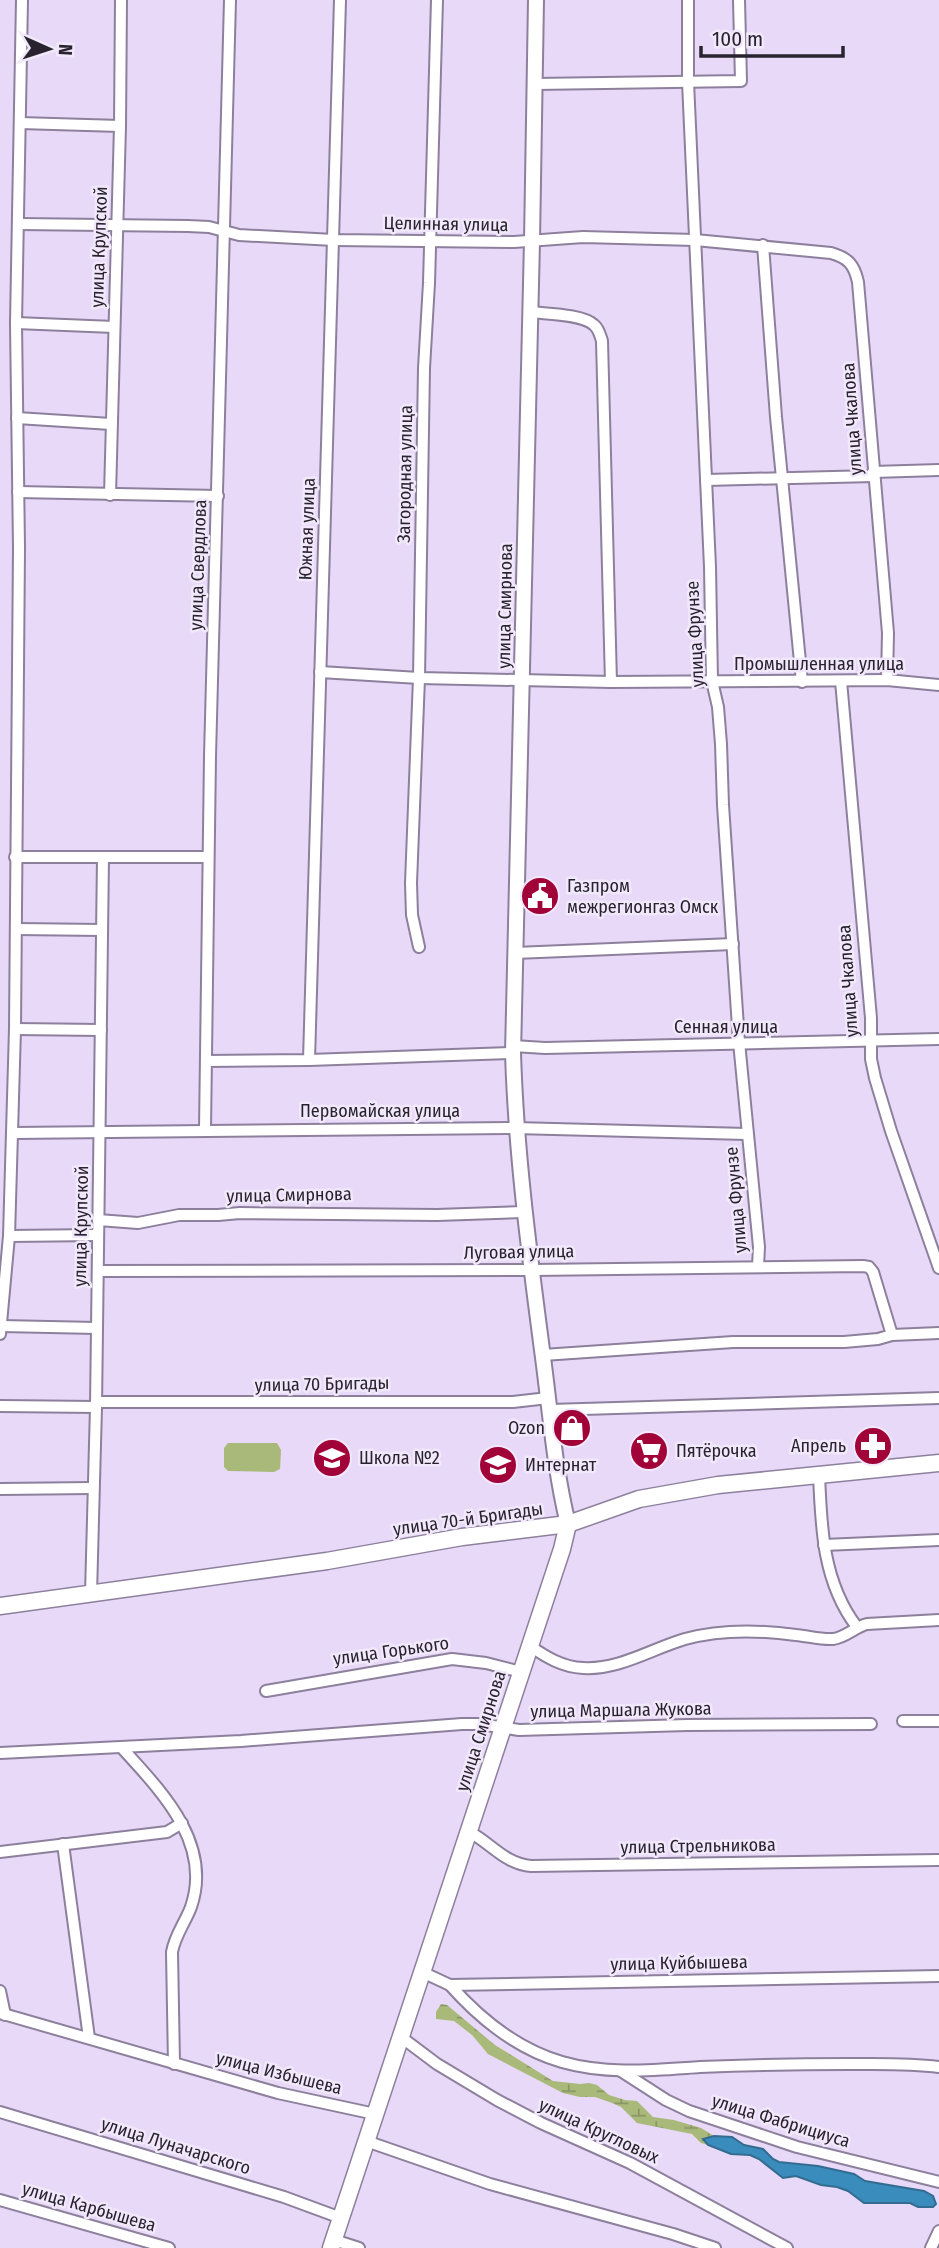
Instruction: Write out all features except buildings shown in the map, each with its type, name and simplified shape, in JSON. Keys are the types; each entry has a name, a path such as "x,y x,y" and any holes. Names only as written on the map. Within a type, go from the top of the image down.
{"main road":[{"name":"улица 70-й Бригады","path":"0,1606 327,1561 462,1537 568,1524 652,1497 718,1485 939,1464"},
{"name":"улица Смирнова","path":"332,2244 568,1524"}],"street":[{"path":"0,1334 9,1236 15,1029 18,492 16,323 22,0"},
{"name":"улица Крупской","path":"110,495 121,0"},
{"name":"улица Свердлова","path":"205,1130 208,857 230,0"},
{"name":"Южная улица","path":"309,1060 340,0"},
{"name":"Загородная улица","path":"419,947 412,915 411,883 419,678 424,368 436,0"},
{"name":"улица Смирнова","path":"536,0 513,1050 515,1128 523,1212 558,1474 568,1524"},
{"name":"улица Фрунзе","path":"688,0 688,82 712,681 718,707 721,744 739,1042 759,1247 758,1266"},
{"path":"535,84 741,81 739,0"},
{"path":"20,123 120,126"},
{"name":"Целинная улица","path":"19,224 209,227 239,235 334,240 532,241 583,237 695,240 831,253 846,258 855,269 858,282"},
{"path":"763,245 802,681"},
{"name":"улица Чкалова","path":"858,282 888,633 887,680"},
{"path":"531,312 583,319 593,323 602,341 611,681"},
{"path":"16,323 114,327"},
{"path":"17,418 111,424"},
{"path":"706,480 939,470"},
{"path":"18,492 218,496"},
{"name":"Промышленная улица","path":"320,672 419,678 611,681 887,680 939,685"},
{"name":"улица Чкалова","path":"841,681 872,1017 870,1042 875,1078 939,1268"},
{"path":"15,857 208,857"},
{"name":"улица Крупской","path":"91,1594 103,857"},
{"path":"16,929 102,930"},
{"path":"515,953 733,944"},
{"path":"15,1029 101,1030"},
{"name":"Сенная улица","path":"206,1061 309,1060 545,1048 739,1042 939,1039"},
{"name":"Первомайская улица","path":"13,1133 515,1128 747,1134"},
{"name":"улица Смирнова","path":"98,1220 138,1223 179,1215 240,1213 438,1215 523,1212"},
{"path":"9,1236 98,1235"},
{"name":"Луговая улица","path":"97,1271 869,1267 873,1272 892,1335"},
{"path":"1,1326 97,1328"},
{"path":"543,1355 733,1342 844,1342 892,1335 939,1333"},
{"name":"улица 70 Бригады","path":"0,1406 513,1402 549,1404 939,1398"},
{"path":"819,1474 824,1545 842,1607 857,1627"},
{"path":"0,1489 93,1488"},
{"path":"824,1545 939,1540"},
{"path":"530,1646 549,1659 566,1666 605,1667 708,1634 764,1632 835,1639 857,1627 881,1622 939,1620"},
{"name":"улица Горького","path":"266,1691 452,1659 486,1663 521,1672"},
{"path":"903,1721 939,1721"},
{"name":"улица Маршала Жукова","path":"0,1754 369,1733 462,1724 519,1730 687,1725 871,1724"},
{"path":"122,1748 163,1793 182,1823 192,1848 196,1884 191,1908 175,1937 172,1952 174,2064"},
{"path":"0,1852 167,1832 182,1823"},
{"name":"улица Стрельникова","path":"468,1832 484,1839 508,1861 531,1866 939,1860"},
{"path":"63,1844 89,2038"},
{"name":"улица Куйбышева","path":"422,1972 450,1985 939,1976"},
{"name":"улица Фабрициуса","path":"450,1985 481,2017 506,2036 534,2051 582,2067 621,2071 825,2064 939,2067"},
{"name":"улица Избышева","path":"0,1990 3,2014 278,2093 375,2114"},
{"name":"улица Кругловых","path":"401,2037 437,2064 497,2100 631,2163 787,2248"},
{"name":"улица Фабрициуса","path":"621,2071 666,2101 689,2111 797,2147 939,2182"},
{"name":"улица Луначарского","path":"0,2112 284,2197 341,2218"},
{"path":"366,2141 491,2184 715,2248"},
{"name":"улица Карбышева","path":"0,2200 169,2248"},
{"path":"932,2248 939,2231"},
{"path":"332,2244 359,2248"}],"green space":[{"path":"228,1443 277,1443 281,1450 280,1469 274,1472 228,1471 224,1467 224,1448"},
{"path":"441,2004 447,2005 495,2045 553,2081 597,2085 609,2095 637,2101 653,2117 701,2128 714,2136 704,2139 708,2145 701,2143 692,2134 637,2123 621,2107 612,2103 595,2097 563,2093 488,2054 472,2035 454,2021 436,2019 436,2012"}],"water":[{"path":"714,2136 732,2137 744,2145 763,2149 779,2162 818,2166 854,2174 865,2181 924,2191 933,2196 936,2204 933,2207 918,2207 910,2203 864,2203 848,2191 837,2187 821,2185 796,2176 783,2178 759,2159 750,2155 731,2154 708,2145 703,2139"}],"place":[{"name":"Газпром межрегионгаз Омск","path":"540,896"},
{"name":"Ozon","path":"572,1428"},
{"name":"Апрель","path":"873,1446"},
{"name":"Пятёрочка","path":"649,1451"},
{"name":"Школа №2","path":"332,1458"},
{"name":"Интернат","path":"498,1465"}]}
